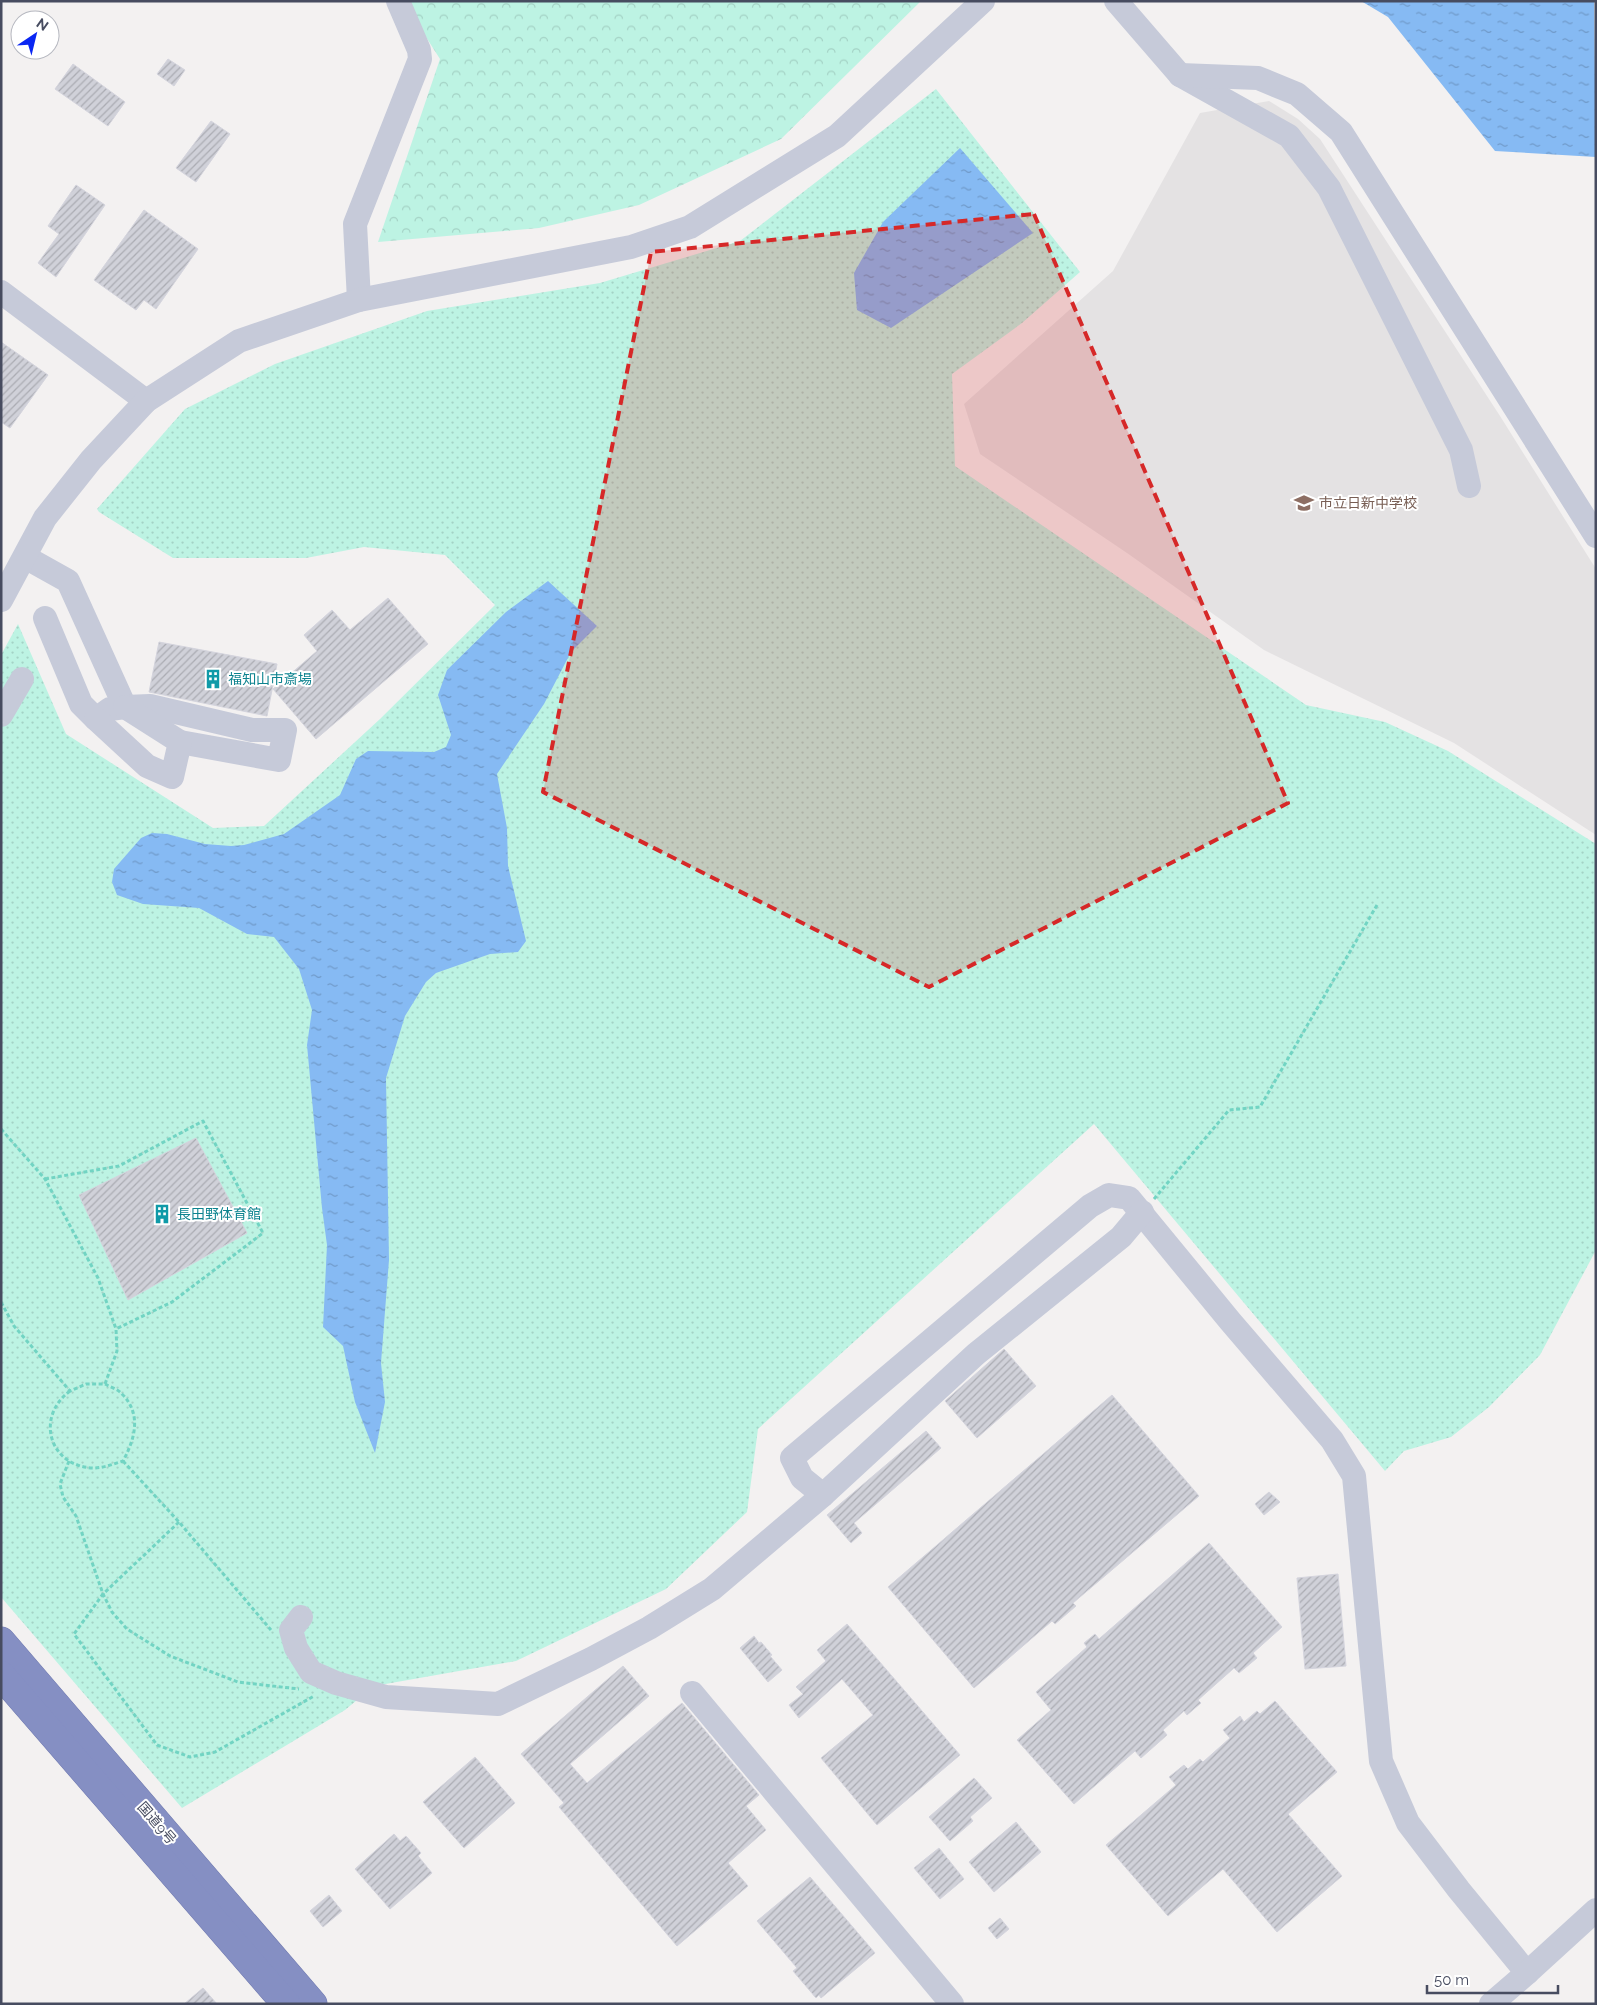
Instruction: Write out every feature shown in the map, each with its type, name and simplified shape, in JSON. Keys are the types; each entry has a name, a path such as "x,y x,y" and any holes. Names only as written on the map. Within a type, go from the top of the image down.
{"highway":[{"name":"国道9号","path":"1,1641 313,2004"},
{"name":"国道9号","path":"1,1675 286,2004"}],"street":[{"path":"358,300 355,224 420,59 419,50 398,1"},
{"path":"1,600 46,518 85,467 146,401 239,341 358,300 631,246 690,227 837,136 983,1"},
{"path":"1116,1 1180,75 1289,136 1329,188 1461,450 1469,486"},
{"path":"1180,75 1258,78 1297,94 1341,132 1596,536"},
{"path":"1,292 146,401"},
{"path":"25,557 68,581 125,707 180,742 279,760 285,730 252,730 150,706 125,707 110,709 96,718"},
{"path":"44,618 81,704 147,766 172,777 180,742"},
{"path":"1,715 22,679"},
{"path":"823,1495 802,1478 792,1458 1090,1206 1109,1195 1130,1198 1230,1322 1332,1440 1354,1476 1381,1760 1408,1823 1459,1890 1527,1973"},
{"path":"301,1617 291,1630 296,1648 311,1672 336,1683 386,1696 498,1704 650,1628 712,1589 823,1495 976,1354 1121,1237 1142,1212"},
{"path":"692,1693 952,2004"},
{"path":"1491,2004 1596,1910"}],"path":[{"path":"1142,1212 1163,1190 1229,1110 1260,1107 1377,905"},
{"path":"45,1179 119,1166 203,1121 263,1233 172,1302 116,1330"},
{"path":"1,1129 45,1179 98,1278 116,1330 117,1351 105,1384"},
{"path":"1,1302 14,1326 70,1391"},
{"path":"86,1384 105,1384 122,1393 134,1411 135,1429 132,1445 123,1461 106,1467 91,1468 69,1461 55,1448 49,1429 52,1412 61,1398 70,1391 86,1384"},
{"path":"69,1461 60,1484 64,1497 76,1516 103,1594 112,1612 127,1629 170,1656 238,1682 304,1690"},
{"path":"123,1461 179,1522 274,1634"},
{"path":"179,1522 103,1594 74,1634 157,1745 190,1757 215,1752 322,1692"}],"highlighted area":[{"path":"1034,214 1288,803 929,987 543,792 651,252"}],"shaded area":[{"name":"市立日新中学校","path":"1269,101 1298,119 1320,139 1500,416 1596,569 1596,835 1454,743 1264,650 1127,553 980,454 964,404 1113,271 1200,113"}],"green space":[{"path":"403,1 921,1 781,139 639,205 539,228 378,242 440,59"},
{"path":"936,89 1080,272 1022,323 952,374 955,466 1306,705 1385,722 1448,751 1596,844 1596,1250 1540,1355 1489,1407 1451,1437 1404,1451 1385,1471 1094,1124 758,1429 747,1512 666,1589 516,1661 374,1686 345,1710 182,1808 1,1597 1,655 18,624 66,734 213,828 264,826 380,719 495,605 445,555 364,547 306,558 173,558 99,512 97,509 185,409 275,364 427,311 600,283 740,241"}],"water":[{"path":"1361,1 1594,1 1596,157 1495,151 1388,17"},
{"path":"960,148 1033,233 891,328 857,310 854,273 883,222"},
{"path":"548,581 597,626 571,652 544,704 497,774 507,828 508,866 526,941 518,952 490,954 436,973 426,982 405,1016 386,1078 389,1260 381,1363 385,1402 375,1453 355,1402 343,1346 323,1327 327,1245 307,1045 312,1010 299,969 274,937 247,934 199,908 143,904 117,895 112,882 114,869 141,838 152,833 167,834 205,844 231,846 244,845 284,834 340,795 356,759 368,751 434,752 446,747 451,735 438,695 447,670 506,612"}],"building":[{"path":"168,59 185,70 174,86 157,74"},
{"path":"73,64 125,102 108,126 55,89"},
{"path":"211,121 230,134 196,182 176,168"},
{"path":"76,185 105,205 56,277 38,263 59,234 48,226"},
{"path":"144,210 198,249 156,309 144,300 136,310 94,280"},
{"path":"1,342 48,375 10,428 1,422"},
{"path":"388,598 428,644 316,739 273,689 317,651 304,635 332,610 350,630"},
{"name":"福知山市斎場","path":"159,642 277,664 267,716 149,692"},
{"name":"長田野体育館","path":"196,1138 247,1233 128,1300 79,1195"},
{"path":"1004,1349 1036,1386 977,1438 945,1401"},
{"path":"1112,1395 1199,1496 1073,1603 1076,1606 1055,1624 1052,1621 974,1688 888,1587"},
{"path":"926,1431 941,1448 854,1523 862,1533 851,1543 827,1515"},
{"path":"1269,1492 1280,1502 1264,1515 1255,1504"},
{"path":"1209,1543 1282,1627 1253,1653 1257,1658 1239,1673 1234,1668 1198,1700 1201,1703 1187,1715 1184,1711 1163,1730 1167,1735 1141,1758 1135,1751 1074,1804 1017,1740 1051,1710 1036,1692 1087,1647 1084,1643 1095,1634 1099,1639"},
{"path":"1338,1574 1346,1666 1305,1669 1297,1578"},
{"path":"847,1624 960,1755 877,1825 821,1758 873,1715 842,1679 799,1718 789,1705 803,1694 796,1687 826,1661 817,1650"},
{"path":"754,1636 772,1655 770,1656 782,1670 768,1682 740,1648"},
{"path":"623,1666 649,1696 570,1764 587,1783 682,1703 759,1795 746,1806 766,1830 728,1863 748,1886 677,1946 559,1807 564,1803 521,1754"},
{"path":"1275,1701 1337,1772 1288,1814 1342,1876 1277,1932 1223,1869 1168,1916 1106,1845 1176,1785 1169,1777 1184,1765 1188,1769 1200,1759 1203,1762 1230,1738 1223,1730 1240,1716 1244,1722 1257,1711 1260,1714"},
{"path":"475,1757 515,1803 464,1848 423,1802"},
{"path":"974,1778 992,1798 970,1817 973,1821 950,1841 929,1817"},
{"path":"1016,1822 1041,1852 994,1892 969,1862"},
{"path":"394,1834 400,1841 406,1836 421,1853 418,1856 432,1873 390,1909 355,1869"},
{"path":"939,1848 964,1879 940,1899 914,1868"},
{"path":"810,1877 875,1953 821,1998 819,1995 816,1998 793,1971 797,1968 757,1921"},
{"path":"329,1895 342,1911 323,1927 310,1911"},
{"path":"1000,1918 1009,1929 997,1939 988,1928"},
{"path":"203,1988 217,2004 184,2004"}],"place":[{"name":"市立日新中学校","path":"1304,503"},
{"name":"福知山市斎場","path":"213,679"},
{"name":"長田野体育館","path":"162,1214"}]}
